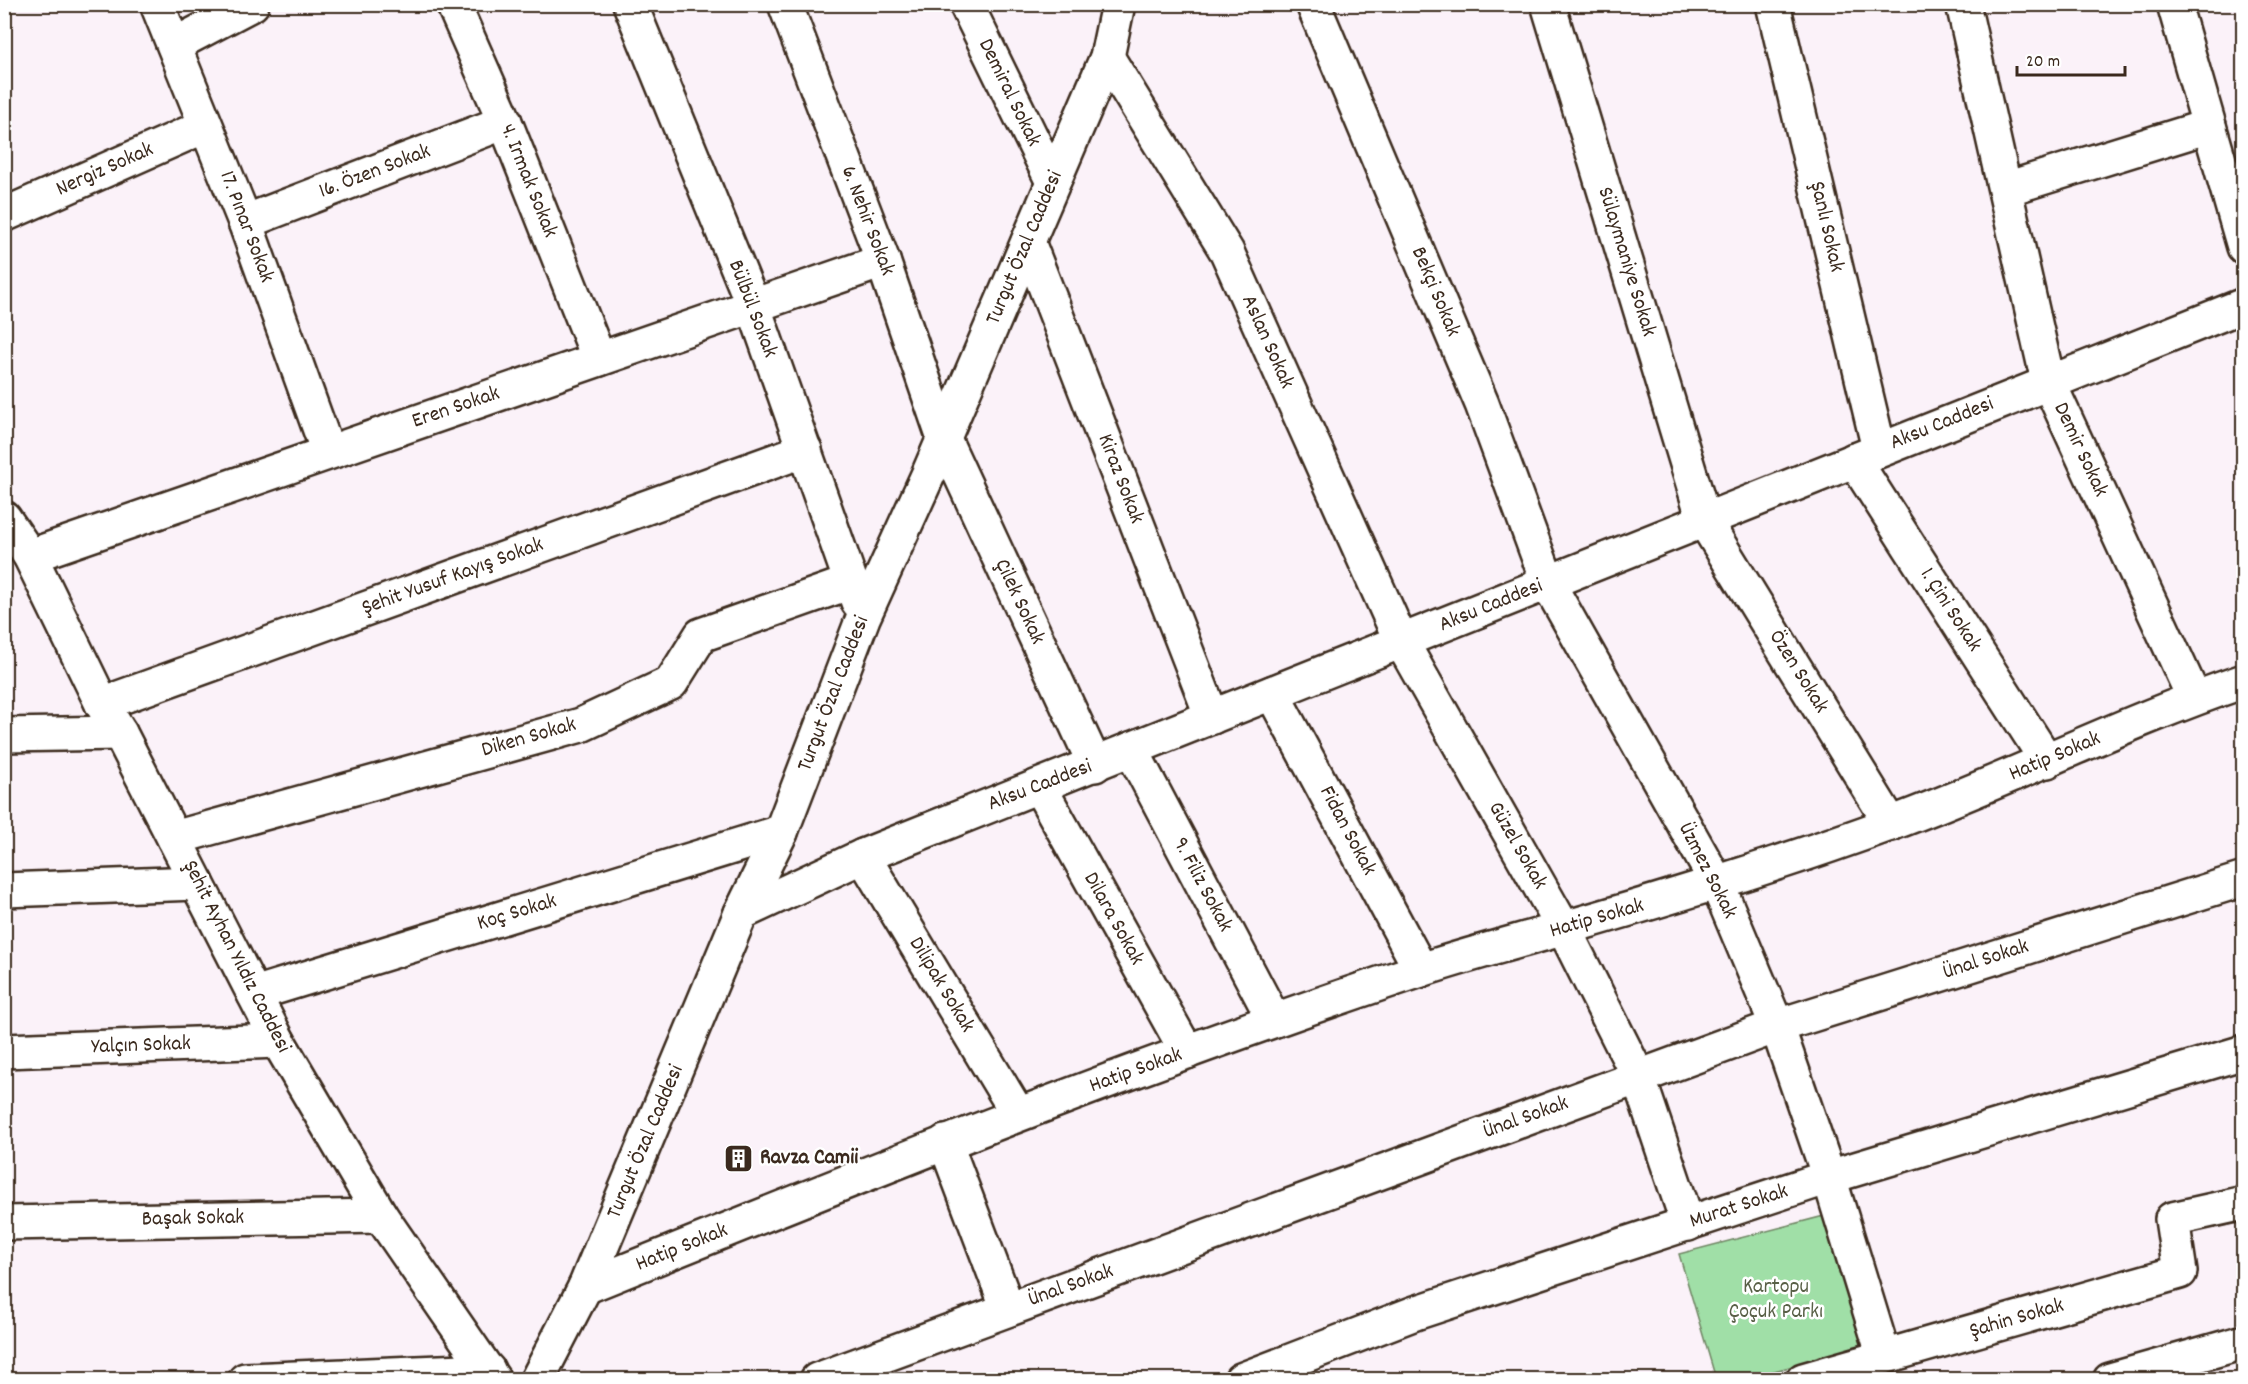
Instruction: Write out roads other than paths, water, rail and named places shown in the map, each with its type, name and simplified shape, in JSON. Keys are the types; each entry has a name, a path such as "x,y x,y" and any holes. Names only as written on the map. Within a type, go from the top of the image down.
{"street":[{"name":"17. Pınar Sokak","path":"157,4 246,222 328,452"},
{"path":"174,45 252,4"},
{"name":"4. Irmak Sokak","path":"453,4 505,122 599,359"},
{"name":"Bülbül Sokak","path":"630,4 753,305 862,618"},
{"name":"6. Nehir Sokak","path":"785,4 883,261 944,439"},
{"name":"Demiral Sokak","path":"966,4 1053,182"},
{"name":"Turgut Özal Caddesi","path":"537,1380 585,1287 741,913 781,832 862,618 944,439 1107,57 1118,4"},
{"name":"Bekçi Sokak","path":"1313,4 1482,404 1548,583"},
{"name":"Sülaymaniye Sokak","path":"1548,4 1704,520"},
{"name":"Şanlı Sokak","path":"1773,4 1867,454"},
{"name":"Demir Sokak","path":"1963,4 2048,381 2194,698"},
{"path":"2174,4 2244,247"},
{"name":"Aslan Sokak","path":"1107,57 1227,252 1401,642"},
{"name":"16. Özen Sokak","path":"246,222 505,122"},
{"name":"Nergiz Sokak","path":"4,215 205,126"},
{"path":"2006,189 2209,126"},
{"name":"Kiraz Sokak","path":"1028,242 1212,717"},
{"name":"Eren Sokak","path":"30,556 883,261"},
{"name":"Aksu Caddesi","path":"741,913 863,856 1095,765 2048,381 2244,305"},
{"name":"Çilek Sokak","path":"944,439 1095,765"},
{"name":"Şehit Yusuf Kayış Sokak","path":"102,704 805,450"},
{"name":"1. Çini Sokak","path":"1867,454 2047,761"},
{"name":"Şehit Ayhan Yıldız Caddesi","path":"4,518 30,556 102,704 120,733 278,1041 381,1216 491,1375"},
{"name":"Özen Sokak","path":"1704,520 1891,824"},
{"name":"Diken Sokak","path":"174,838 581,725 671,683 701,635 851,582"},
{"name":"Üzmez Sokak","path":"1548,583 1717,883 1777,1026 1829,1177 1884,1357"},
{"name":"Güzel Sokak","path":"1401,642 1564,929 1638,1076 1688,1224"},
{"name":"Hatip Sokak","path":"585,1287 945,1142 1274,1020 1421,970 1717,883 1891,824 2194,698 2244,681"},
{"name":"Fidan Sokak","path":"1272,693 1421,970"},
{"path":"4,735 120,733"},
{"name":"9. Filiz Sokak","path":"1131,749 1274,1020"},
{"name":"Dilara Sokak","path":"1039,786 1187,1052"},
{"name":"Koç Sokak","path":"254,994 781,832"},
{"name":"Dilipak Sokak","path":"863,856 1018,1114"},
{"name":"Ünal Sokak","path":"817,1380 1777,1026 2244,879"},
{"path":"4,890 197,883"},
{"name":"Yalçın Sokak","path":"4,1052 278,1041"},
{"name":"Murat Sokak","path":"1241,1380 1415,1313 1829,1177 2244,1052"},
{"path":"945,1142 1008,1309"},
{"name":"Şahin Sokak","path":"1803,1380 2180,1272 2172,1220 2244,1203"},
{"name":"Başak Sokak","path":"4,1223 381,1216"},
{"path":"2110,1380 2244,1342"},
{"path":"245,1380 491,1375"}],"place":[{"name":"Ravza Camii","path":"739,1158"}],"park label":[{"name":"Kartopu Çoçuk Parkı","path":"1776,1300"}]}
